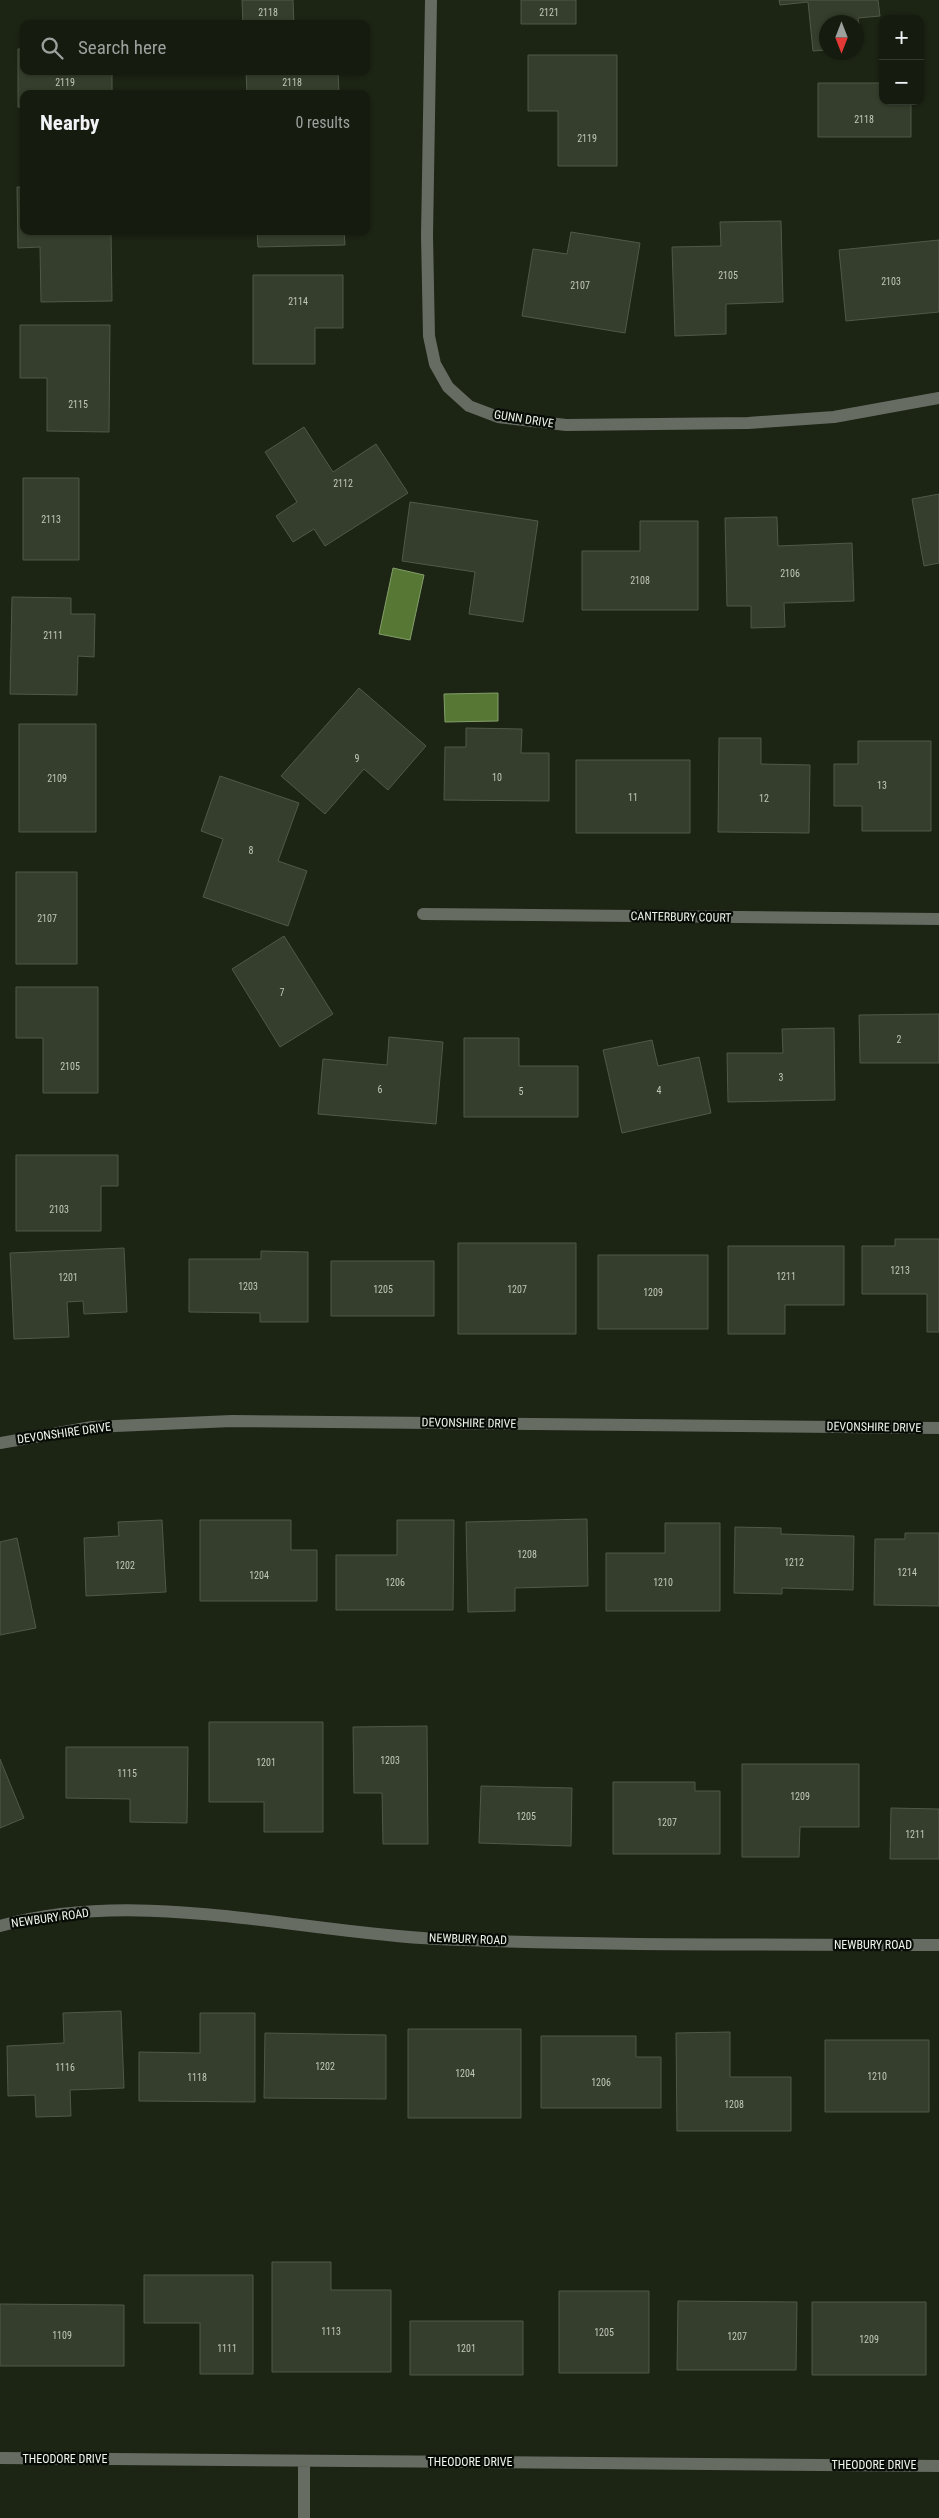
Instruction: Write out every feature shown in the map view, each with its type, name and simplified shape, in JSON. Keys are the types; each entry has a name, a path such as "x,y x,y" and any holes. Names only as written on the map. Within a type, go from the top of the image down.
{"street":[{"name":"GUNN DRIVE","path":"431,0 427,235 429,336 435,364 448,388 469,406 498,418 566,425 748,423 834,418 939,398"},
{"name":"CANTERBURY COURT","path":"423,914 939,919"},
{"name":"DEVONSHIRE DRIVE","path":"0,1443 30,1436 92,1427 232,1421 939,1428"},
{"name":"NEWBURY ROAD","path":"0,1926 83,1912 165,1912 436,1939 939,1945"},
{"name":"THEODORE DRIVE","path":"0,2458 939,2466"},
{"path":"304,2461 304,2518"}],"shaded area":[{"path":"393,568 424,575 410,640 379,634"},
{"path":"498,693 498,721 445,722 444,694"}],"building":[{"path":"242,0 293,0 294,20 243,20"},
{"path":"521,0 576,0 576,24 521,24"},
{"path":"779,0 878,0 880,15 864,17 864,15 819,15 819,51 813,51 808,2 780,5"},
{"path":"18,49 20,49 20,75 112,75 112,90 20,90 20,107 18,107"},
{"path":"528,55 617,55 617,166 558,166 558,111 528,111"},
{"path":"246,75 338,75 339,90 247,90"},
{"path":"818,83 879,83 879,105 911,105 911,137 818,137"},
{"path":"17,187 20,187 20,235 111,235 112,301 41,302 40,247 18,248"},
{"path":"781,221 783,302 726,304 726,334 675,336 672,247 721,246 720,222"},
{"path":"571,232 640,243 625,333 522,316 533,249 567,254"},
{"path":"257,235 344,235 345,245 258,247"},
{"path":"939,240 939,312 846,321 839,250"},
{"path":"253,275 343,275 343,328 315,328 315,364 253,364"},
{"path":"20,325 110,325 109,432 47,431 47,378 20,378"},
{"path":"304,427 333,472 376,444 408,493 325,546 314,529 293,542 276,516 297,502 265,452"},
{"path":"23,478 79,478 79,560 23,560"},
{"path":"939,494 939,563 924,566 912,499"},
{"path":"410,502 538,521 523,622 469,614 475,572 402,561"},
{"path":"777,517 778,546 852,543 854,601 784,603 785,627 751,628 751,606 727,606 725,518"},
{"path":"640,521 698,521 698,610 582,610 582,551 640,551"},
{"path":"12,597 71,598 71,614 95,614 94,657 78,656 77,695 10,694"},
{"path":"359,688 426,746 388,790 364,769 325,814 281,776"},
{"path":"19,724 96,724 96,832 19,832"},
{"path":"466,728 522,729 521,753 549,753 549,801 444,800 445,747 466,747"},
{"path":"719,738 761,738 761,764 810,765 809,833 718,832"},
{"path":"858,741 931,741 931,831 862,831 862,806 834,806 834,764 858,764"},
{"path":"576,760 690,760 690,833 576,833"},
{"path":"220,776 299,803 278,861 307,871 288,926 203,897 223,839 201,831"},
{"path":"16,872 77,872 77,964 16,964"},
{"path":"284,936 333,1014 280,1047 232,969"},
{"path":"16,987 98,987 98,1093 43,1093 43,1038 16,1038"},
{"path":"939,1014 939,1063 860,1063 859,1015"},
{"path":"834,1028 835,1100 728,1102 727,1053 783,1053 782,1029"},
{"path":"389,1037 443,1042 436,1124 318,1114 323,1059 387,1065"},
{"path":"464,1038 519,1038 519,1066 578,1066 578,1117 464,1117"},
{"path":"652,1040 658,1066 699,1057 711,1113 622,1133 603,1050"},
{"path":"16,1155 118,1155 118,1186 101,1186 101,1231 16,1231"},
{"path":"895,1239 939,1239 939,1332 927,1332 927,1294 862,1294 862,1246 895,1246"},
{"path":"458,1243 576,1243 576,1334 458,1334"},
{"path":"728,1246 844,1246 844,1305 785,1305 785,1334 728,1334"},
{"path":"124,1248 127,1312 84,1314 83,1301 67,1302 69,1337 14,1339 10,1253"},
{"path":"261,1251 308,1252 308,1322 260,1322 260,1313 189,1312 189,1259 261,1259"},
{"path":"598,1255 708,1255 708,1329 598,1329"},
{"path":"331,1261 434,1261 434,1316 331,1316"},
{"path":"587,1519 588,1586 515,1588 515,1611 468,1612 466,1522"},
{"path":"162,1520 166,1592 86,1596 84,1538 119,1536 118,1522"},
{"path":"200,1520 291,1520 291,1550 317,1550 317,1601 200,1601"},
{"path":"397,1520 454,1520 453,1610 336,1610 336,1555 397,1555"},
{"path":"665,1523 720,1523 720,1611 606,1611 606,1553 665,1553"},
{"path":"735,1527 781,1528 781,1534 854,1536 853,1590 782,1588 782,1594 734,1593"},
{"path":"905,1533 939,1533 939,1606 874,1605 875,1539 905,1539"},
{"path":"17,1538 36,1628 0,1635 0,1542"},
{"path":"209,1722 323,1722 323,1832 264,1832 264,1802 209,1802"},
{"path":"427,1726 428,1844 383,1844 382,1793 354,1793 353,1727"},
{"path":"66,1747 188,1747 187,1823 130,1822 130,1799 66,1798"},
{"path":"0,1759 24,1818 0,1828"},
{"path":"742,1764 859,1764 859,1827 800,1827 799,1857 742,1857"},
{"path":"613,1782 695,1782 695,1791 720,1791 720,1854 613,1854"},
{"path":"481,1786 572,1788 571,1846 479,1843"},
{"path":"891,1808 939,1809 939,1859 890,1859"},
{"path":"121,2011 124,2088 70,2090 71,2116 36,2117 35,2095 8,2096 7,2046 64,2043 63,2013"},
{"path":"200,2013 255,2013 255,2102 139,2101 139,2052 200,2053"},
{"path":"408,2029 521,2029 521,2118 408,2118"},
{"path":"730,2032 730,2077 791,2077 791,2131 677,2131 676,2033"},
{"path":"265,2033 386,2035 386,2099 264,2098"},
{"path":"541,2036 636,2036 636,2057 661,2057 661,2108 541,2108"},
{"path":"825,2040 929,2040 929,2112 825,2112"},
{"path":"272,2262 331,2262 331,2290 391,2290 391,2372 272,2372"},
{"path":"144,2275 253,2275 253,2374 200,2374 200,2323 144,2323"},
{"path":"559,2291 649,2291 649,2373 559,2373"},
{"path":"678,2301 797,2302 796,2370 677,2370"},
{"path":"812,2302 926,2302 926,2375 812,2375"},
{"path":"0,2304 124,2305 124,2366 0,2366"},
{"path":"410,2321 523,2321 523,2375 410,2375"}]}
